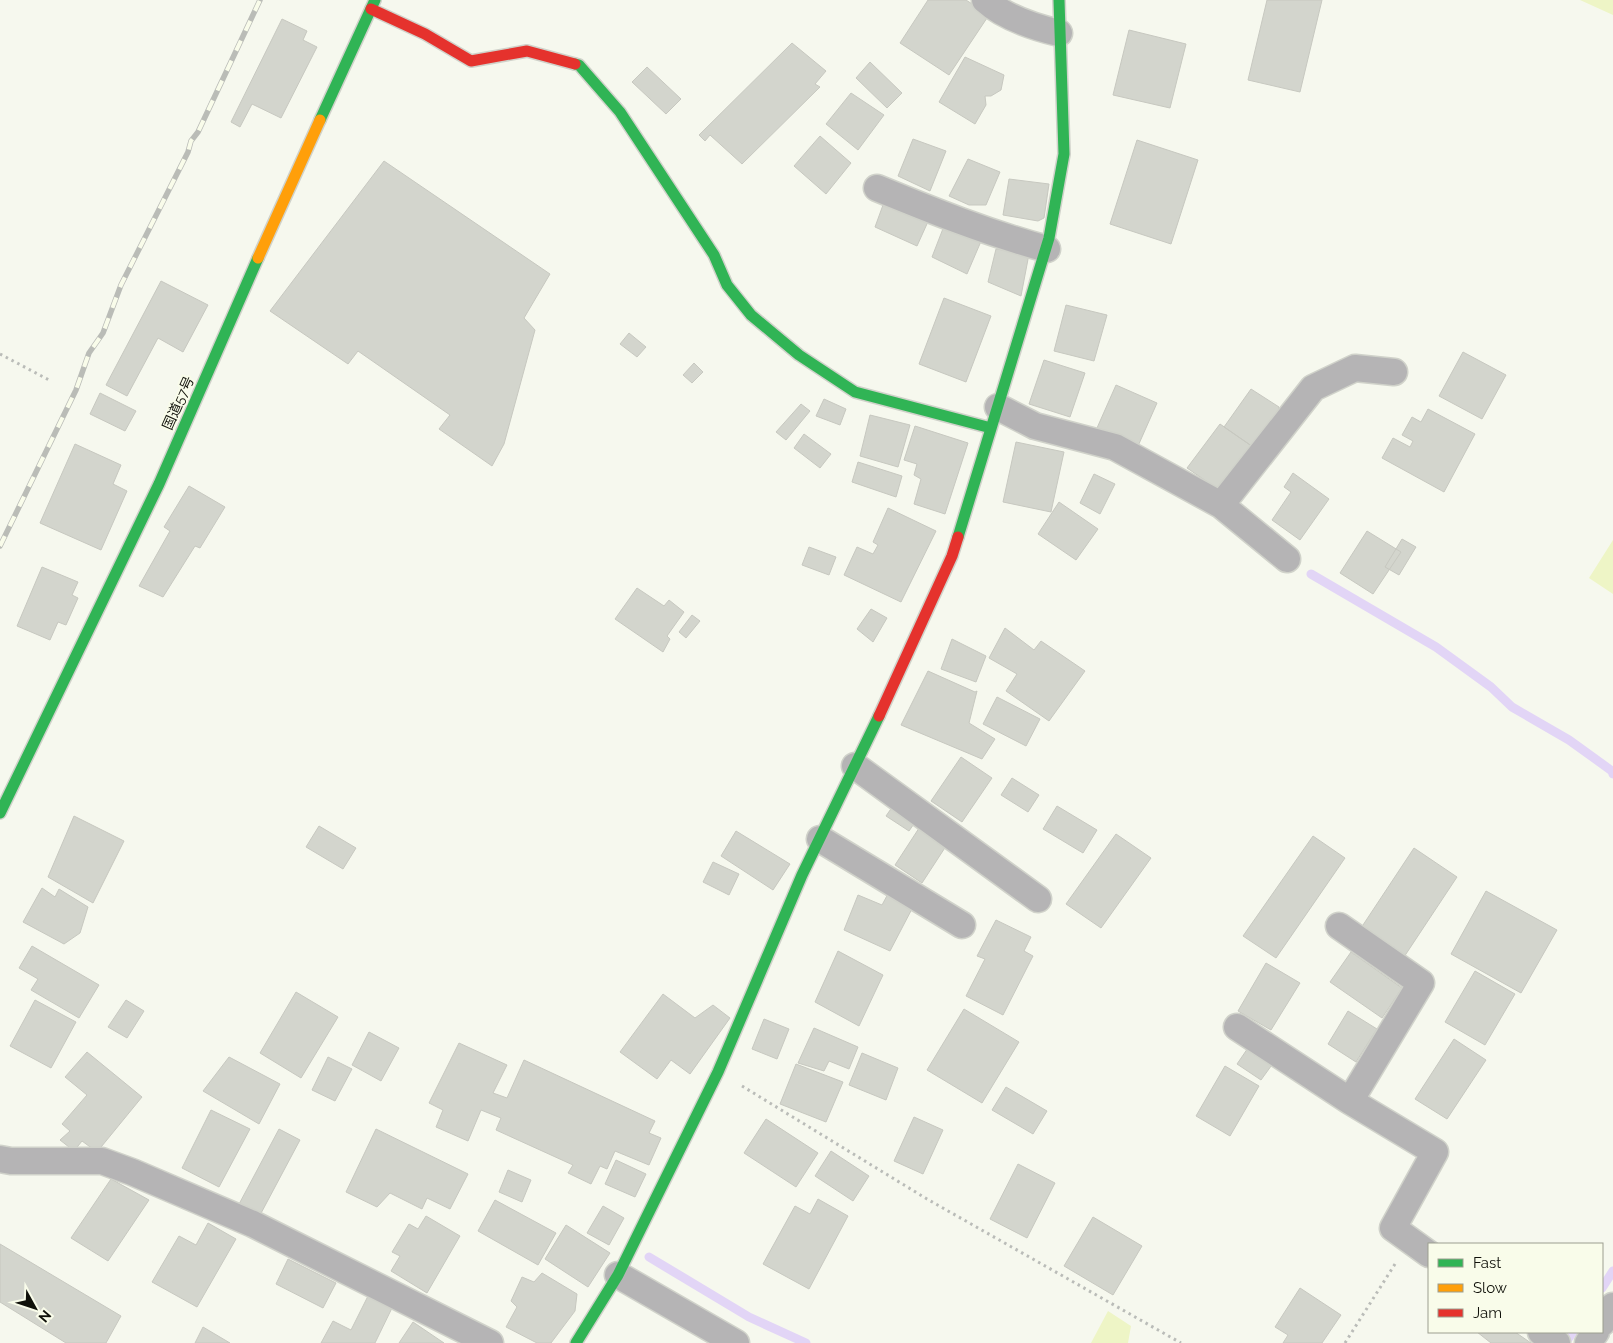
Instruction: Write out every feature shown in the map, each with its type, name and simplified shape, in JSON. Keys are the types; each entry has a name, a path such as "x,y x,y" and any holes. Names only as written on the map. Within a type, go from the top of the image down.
{"main road":[{"path":"576,1343 618,1275 718,1072 820,839 900,672 952,556 1047,249 1064,154 1058,33 1059,0"},
{"path":"373,5 471,61 528,51 579,65 620,112 714,255 728,284 751,315 799,355 855,392 995,417"},
{"name":"国道57号","path":"0,813 160,484 265,241 373,5"}],"street":[{"path":"985,0 994,8 1058,33"},
{"path":"877,188 949,218 1047,249"},
{"path":"1221,505 1313,388 1355,368 1394,372"},
{"path":"995,417 1115,448 1221,505 1287,559"},
{"path":"855,766 1038,899"},
{"path":"820,839 962,925"},
{"path":"1339,926 1421,983 1350,1101"},
{"path":"1237,1027 1350,1101 1435,1152 1393,1228 1420,1247"},
{"path":"0,1159 11,1161 102,1161 132,1172 253,1224 490,1343"},
{"path":"618,1275 736,1343"},
{"path":"1603,1321 1613,1306"},
{"path":"1542,1333 1557,1343"}],"path":[{"path":"0,354 51,381"},
{"path":"718,1072 927,1199 1182,1343"},
{"path":"1345,1343 1420,1247"}],"green space":[{"path":"1580,0 1613,0 1613,15"},
{"path":"1613,540 1613,594 1589,578"},
{"path":"1108,1311 1131,1326 1128,1343 1091,1343"}],"building":[{"path":"928,0 966,0 989,15 949,75 900,43"},
{"path":"1267,0 1322,0 1300,92 1248,80"},
{"path":"282,19 307,31 303,40 317,47 281,118 252,104 240,127 231,122"},
{"path":"1129,30 1186,44 1170,108 1113,95"},
{"path":"792,43 826,71 815,84 820,87 742,164 710,135 705,141 699,135"},
{"path":"965,57 1004,75 1001,90 991,96 985,96 986,105 975,124 939,102"},
{"path":"870,62 902,93 887,108 856,78"},
{"path":"647,67 681,99 666,114 632,82"},
{"path":"851,93 884,115 858,150 826,124"},
{"path":"820,136 851,163 826,194 794,166"},
{"path":"913,139 946,151 930,191 898,176"},
{"path":"1137,140 1198,160 1171,244 1110,224"},
{"path":"968,159 1000,172 986,205 969,205 949,196"},
{"path":"384,161 550,274 524,318 535,330 504,444 492,466 439,429 450,415 358,351 348,364 270,311"},
{"path":"1009,179 1049,184 1044,218 1038,221 1003,215"},
{"path":"887,194 931,215 917,246 875,227"},
{"path":"944,226 982,239 967,274 932,257"},
{"path":"996,249 1029,254 1021,296 988,282"},
{"path":"161,281 208,305 183,352 158,338 127,396 106,385"},
{"path":"944,298 991,316 966,382 919,364"},
{"path":"1066,305 1107,315 1094,361 1054,351"},
{"path":"629,333 646,347 637,357 620,344"},
{"path":"1463,352 1506,375 1482,419 1439,396"},
{"path":"1044,360 1085,373 1070,417 1029,404"},
{"path":"694,363 703,372 692,383 683,375"},
{"path":"1116,385 1157,403 1138,446 1097,428"},
{"path":"1251,389 1279,407 1278,416 1256,449 1224,427"},
{"path":"100,393 136,411 125,431 90,414"},
{"path":"824,399 846,409 840,425 816,416"},
{"path":"801,404 810,411 786,440 776,432"},
{"path":"1428,409 1475,434 1444,492 1382,458 1393,438 1410,447 1413,441 1402,435 1412,417 1421,422"},
{"path":"870,415 910,425 898,467 860,456"},
{"path":"1220,424 1256,449 1222,492 1187,468"},
{"path":"915,426 968,443 945,514 914,504 921,479 914,475 917,464 904,460"},
{"path":"804,434 831,454 820,468 794,448"},
{"path":"1016,442 1064,452 1051,512 1003,502"},
{"path":"75,444 121,465 113,484 127,491 101,550 40,523"},
{"path":"858,462 902,476 896,497 852,482"},
{"path":"1293,473 1329,499 1300,540 1272,520 1291,492 1284,487"},
{"path":"1094,474 1115,484 1100,514 1080,503"},
{"path":"189,486 225,507 200,548 195,546 163,597 139,586 170,531 164,527"},
{"path":"1059,502 1098,529 1076,560 1038,534"},
{"path":"888,508 936,531 901,602 844,575 857,547 873,554 878,545 873,542"},
{"path":"1367,531 1401,552 1373,594 1340,573"},
{"path":"1402,539 1416,547 1399,575 1385,567"},
{"path":"809,547 836,557 829,575 802,565"},
{"path":"42,567 78,582 72,595 78,598 66,625 58,622 50,640 17,626"},
{"path":"637,588 664,606 669,600 684,612 667,636 670,639 663,652 615,619"},
{"path":"871,609 887,618 873,642 857,629"},
{"path":"692,615 700,621 686,638 679,632"},
{"path":"1005,628 1034,650 1041,641 1085,671 1049,721 1006,691 1017,674 989,658"},
{"path":"952,639 986,656 976,682 941,669"},
{"path":"928,671 975,692 977,691 969,723 995,739 982,759 901,725"},
{"path":"997,697 1040,719 1026,746 983,724"},
{"path":"961,757 992,778 962,822 931,801"},
{"path":"1012,778 1039,795 1028,812 1001,795"},
{"path":"897,800 920,815 909,831 886,816"},
{"path":"1057,806 1097,830 1083,853 1043,829"},
{"path":"74,816 124,841 93,903 48,877"},
{"path":"923,822 950,840 922,883 895,865"},
{"path":"319,826 356,848 343,869 306,847"},
{"path":"736,831 790,864 773,890 721,856"},
{"path":"1116,834 1151,858 1101,928 1066,904"},
{"path":"1313,836 1345,858 1276,958 1243,936"},
{"path":"1414,848 1457,877 1402,960 1359,931"},
{"path":"713,862 739,874 729,895 703,882"},
{"path":"42,888 55,897 59,889 88,907 80,933 64,944 23,922"},
{"path":"1486,891 1557,930 1521,993 1451,954"},
{"path":"889,892 914,905 890,951 844,930 858,895 882,905"},
{"path":"996,920 1031,937 1024,951 1033,956 1003,1015 966,996 985,959 977,956"},
{"path":"32,946 99,985 79,1018 31,990 38,979 19,968"},
{"path":"838,951 883,975 859,1026 815,1002"},
{"path":"1351,952 1402,988 1382,1018 1330,982"},
{"path":"1266,963 1300,983 1271,1030 1238,1011"},
{"path":"1475,971 1515,994 1485,1045 1445,1022"},
{"path":"296,992 338,1017 301,1078 260,1053"},
{"path":"663,994 695,1018 713,1005 730,1018 690,1074 671,1060 657,1079 620,1052"},
{"path":"35,1000 76,1022 51,1068 10,1046"},
{"path":"126,1000 144,1011 127,1038 108,1027"},
{"path":"964,1009 1019,1042 982,1103 927,1070"},
{"path":"1348,1011 1377,1029 1356,1062 1328,1044"},
{"path":"764,1019 789,1029 777,1059 752,1049"},
{"path":"814,1028 858,1047 849,1069 829,1061 824,1071 798,1063"},
{"path":"369,1032 399,1048 381,1081 352,1065"},
{"path":"1454,1039 1486,1060 1447,1119 1415,1099"},
{"path":"459,1043 507,1065 493,1093 507,1098 524,1060 655,1121 649,1133 661,1138 649,1165 615,1151 607,1169 600,1166 591,1184 568,1173 573,1165 496,1130 501,1118 481,1110 468,1141 436,1127 443,1110 429,1103"},
{"path":"1250,1045 1274,1062 1261,1080 1237,1064"},
{"path":"87,1052 142,1097 97,1152 82,1141 74,1151 60,1140 70,1131 62,1124 87,1095 65,1077"},
{"path":"862,1053 898,1068 886,1100 849,1085"},
{"path":"229,1057 280,1084 259,1124 203,1091"},
{"path":"328,1057 352,1069 335,1101 312,1090"},
{"path":"796,1064 843,1082 826,1122 780,1104"},
{"path":"1225,1066 1259,1086 1230,1136 1196,1116"},
{"path":"1006,1087 1047,1111 1033,1134 992,1110"},
{"path":"211,1110 250,1129 219,1187 182,1168"},
{"path":"914,1117 943,1130 923,1174 894,1161"},
{"path":"766,1119 818,1153 796,1187 744,1153"},
{"path":"279,1129 300,1140 259,1217 238,1206"},
{"path":"376,1129 468,1174 450,1209 427,1198 422,1209 390,1193 377,1207 346,1192"},
{"path":"831,1151 869,1176 853,1201 815,1176"},
{"path":"616,1160 646,1174 635,1197 605,1184"},
{"path":"1018,1164 1055,1183 1027,1238 990,1219"},
{"path":"508,1170 531,1180 522,1202 499,1192"},
{"path":"111,1179 149,1200 108,1261 71,1238"},
{"path":"818,1199 848,1216 809,1289 763,1264 795,1206 810,1214"},
{"path":"495,1200 556,1233 538,1265 478,1231"},
{"path":"603,1206 624,1218 609,1245 587,1233"},
{"path":"426,1216 460,1236 427,1293 391,1271 400,1256 392,1252 409,1224 418,1229"},
{"path":"1093,1217 1142,1246 1113,1295 1064,1266"},
{"path":"208,1223 236,1239 197,1307 152,1282 179,1236 196,1245"},
{"path":"566,1225 610,1253 588,1287 545,1259"},
{"path":"0,1244 121,1316 106,1343 66,1343 0,1302"},
{"path":"288,1259 336,1283 323,1308 276,1284"},
{"path":"542,1273 577,1294 575,1311 551,1343 537,1343 506,1327 517,1307 511,1301 522,1277 534,1282"},
{"path":"1300,1288 1341,1315 1322,1343 1283,1343 1288,1335 1275,1327"},
{"path":"368,1296 392,1308 375,1343 321,1343 333,1321 351,1330"},
{"path":"413,1322 444,1343 399,1343"},
{"path":"203,1327 230,1343 195,1343"},
{"path":"1478,1333 1516,1333 1531,1343 1491,1343"}],"waterway":[{"path":"1311,574 1436,647 1491,687 1512,707 1569,740 1612,771 1613,774"},
{"path":"649,1257 749,1317 806,1343"},
{"path":"1603,1286 1613,1271"},
{"path":"1565,1343 1572,1333"}],"railway":[{"path":"0,546 76,390 89,353 103,333 121,285 188,152 191,141 198,132 260,0"}],"traffic: fast":[{"path":"320,120 375,0"},
{"path":"958,537 1049,238 1064,154 1059,0"},
{"path":"575,64 579,65 620,112 714,255 727,285 751,315 799,355 855,392 991,428"},
{"path":"0,813 159,484 258,258"},
{"path":"576,1343 618,1275 718,1072 802,875 879,716"}],"traffic: slow":[{"path":"258,258 320,120"}],"traffic: jam":[{"path":"371,9 425,34 471,61 527,51 575,64"},
{"path":"879,716 952,556 958,537"}]}
